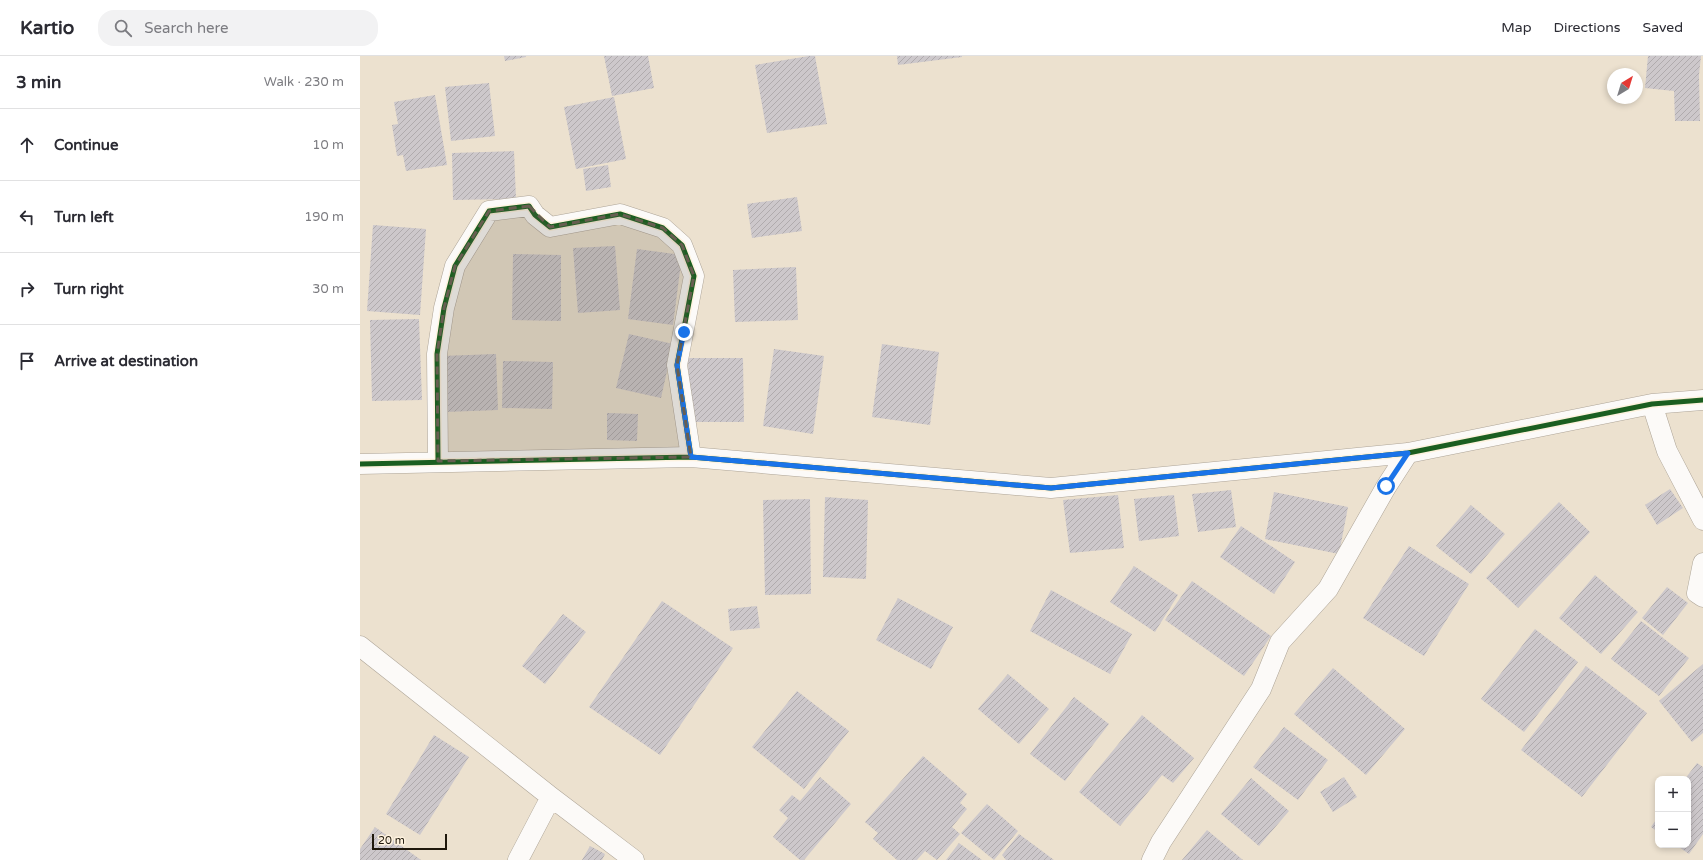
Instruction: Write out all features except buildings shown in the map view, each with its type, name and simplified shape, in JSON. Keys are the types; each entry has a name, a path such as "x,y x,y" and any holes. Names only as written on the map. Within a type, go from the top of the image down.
{"street":[{"path":"438,461 437,354 444,308 455,266 489,211 529,206 535,215 550,227 620,214 663,228 682,245 694,276 677,365 691,457"},
{"path":"360,464 438,461 691,457 1051,488 1408,453 1652,404 1703,400"},
{"path":"1652,404 1667,451 1703,520"},
{"path":"1152,860 1161,842 1261,689 1280,642 1328,589 1386,486 1408,453"},
{"path":"1703,563 1697,593 1703,597"},
{"path":"360,646 551,797 634,860"},
{"path":"518,860 551,797"}],"highlighted area":[{"path":"529,206 550,227 620,214 663,228 682,245 694,276 677,365 691,457 438,461 437,354 444,308 455,266 489,211"}],"cycle path":[{"path":"438,461 437,354 444,308 455,266 489,211 529,206 535,215 550,227 620,214 663,228 682,245 694,276 677,365 691,457"},
{"path":"360,464 691,457 1051,488 1408,453 1652,404 1703,400"}],"route":[{"path":"684,332 677,365 691,457 1051,488 1408,453 1386,486"}]}
